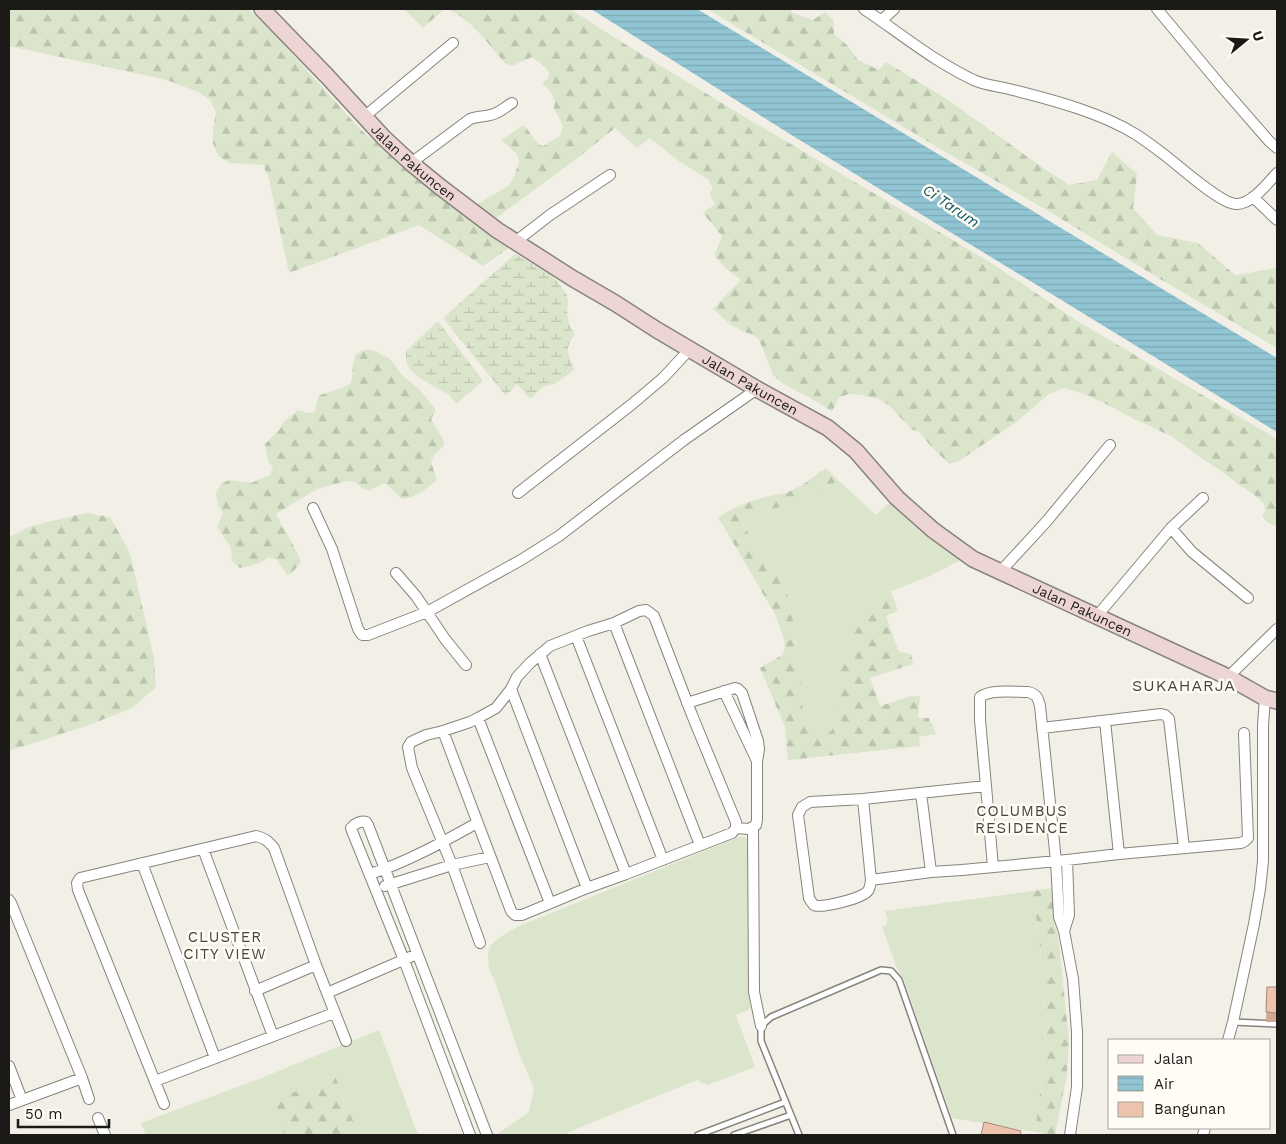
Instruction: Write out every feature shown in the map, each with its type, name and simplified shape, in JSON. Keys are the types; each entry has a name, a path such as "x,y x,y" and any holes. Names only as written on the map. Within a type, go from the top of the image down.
{"street":[{"name":"Jalan Pakuncen","path":"262,9 384,138 411,163 457,200 497,230 572,278 757,389 828,428 856,451 897,498 933,530 973,559 1271,699"},
{"path":"864,9 949,67 977,81 1081,110 1121,126 1161,152 1209,191 1230,203 1238,205 1248,202 1277,173"},
{"path":"881,20 894,9"},
{"path":"1158,9 1222,87 1277,148"},
{"path":"365,116 453,43"},
{"path":"411,163 470,119 490,116 512,103"},
{"path":"515,242 550,215 610,175"},
{"path":"1253,197 1277,220"},
{"path":"518,493 631,405 663,378 690,349"},
{"path":"313,508 332,548 358,628 362,635 368,635 428,612 521,560 559,536 684,440 757,389"},
{"path":"1000,572 1040,529 1110,445"},
{"path":"1097,616 1171,528 1203,498"},
{"path":"1171,528 1192,552 1248,598"},
{"path":"396,573 416,596 445,639 466,665"},
{"path":"443,732 514,915 522,916 587,888 732,833 736,828 736,822 687,703 654,616 646,610 639,611 614,623 588,630 550,646 517,677 511,689 496,708 478,718 443,732 426,735 411,742 408,747 412,768 452,865 480,943"},
{"path":"614,623 700,845"},
{"path":"1228,678 1277,629"},
{"path":"576,636 663,860"},
{"path":"540,654 626,874"},
{"path":"511,689 587,888"},
{"path":"687,703 724,691 738,689 742,693 758,741 757,820 753,828 754,992 761,1026"},
{"path":"724,691 758,762"},
{"path":"992,867 980,720 980,697 991,692 1034,693 1038,698 1040,706 1056,861 1059,917 1064,931 1073,979 1077,1087 1070,1135"},
{"path":"1228,1039 1260,890 1263,861 1262,725 1271,699"},
{"path":"1042,728 1165,715 1169,719 1184,848"},
{"path":"478,718 550,903"},
{"path":"1105,721 1119,854"},
{"path":"871,880 931,872 1245,841 1248,838 1244,733"},
{"path":"863,799 871,880 870,888 864,894 842,902 820,907 813,905 809,898 798,815 802,807 810,802 863,799 986,786"},
{"path":"921,793 931,872"},
{"path":"470,1135 404,960 351,828 352,825 363,821 368,824 487,1135"},
{"path":"370,874 442,843 477,823"},
{"path":"736,828 753,828"},
{"path":"164,1104 78,890 77,883 80,878 256,836 267,840 274,848 316,965 346,1041"},
{"path":"203,849 273,1036"},
{"path":"376,889 452,865 490,857"},
{"path":"1064,931 1068,915 1067,860"},
{"path":"142,862 215,1058"},
{"path":"9,900 89,1099"},
{"path":"327,993 417,954"},
{"path":"255,991 316,965"},
{"path":"155,1081 334,1013"},
{"path":"9,1066 22,1100"},
{"path":"9,1105 82,1078"},
{"path":"98,1118 105,1135"}],"lane":[{"path":"799,1135 760,1041 761,1026 770,1017 881,970 891,971 899,980 953,1135"},
{"path":"1233,1022 1277,1024"},
{"path":"698,1135 708,1134 785,1102"},
{"path":"734,1135 791,1114"}],"green space":[{"path":"9,9 248,9 275,35 360,129 438,196 510,247 483,266 419,225 289,273 269,179 263,165 230,163 218,156 213,143 216,112 210,100 198,92 167,80 9,46"},
{"path":"404,9 444,9 423,28"},
{"path":"447,9 570,9 730,108 988,261 1079,322 1277,439 1277,525 1270,524 1262,515 1265,511 1264,504 1256,496 1171,436 1079,392 1064,388 1049,394 1016,422 959,461 949,464 920,432 911,429 890,406 879,399 849,394 839,397 832,412 782,383 773,375 759,340 753,335 731,325 713,309 741,280 715,257 722,236 703,213 715,204 710,193 713,188 708,179 680,162 650,138 637,148 615,128 496,218 476,205 508,186 513,179 519,163 517,154 501,140 524,125 539,145 543,146 560,136 563,126 554,108 555,102 551,92 542,83 549,78 549,72 543,65 532,57 511,66 505,63 472,25"},
{"path":"707,9 789,9 793,13 813,20 825,12 834,21 834,34 848,46 858,60 879,70 886,62 948,100 1069,185 1097,180 1112,152 1137,174 1133,208 1157,235 1198,243 1235,275 1274,268 1277,270 1277,348 1045,209 947,153"},
{"path":"515,254 551,275 558,282 567,295 569,324 575,335 568,348 574,370 556,383 543,387 530,399 517,384 506,396 443,318"},
{"path":"438,321 483,381 456,404 448,394 418,377 408,365 406,358 407,350"},
{"path":"367,349 391,360 402,375 419,389 436,410 431,419 443,439 444,445 431,460 436,481 416,495 402,499 385,483 369,491 355,482 346,481 317,489 276,514 301,562 291,574 287,575 277,560 269,557 255,564 240,568 232,561 231,548 217,526 223,513 218,505 216,493 221,484 229,480 251,483 270,475 273,466 268,461 265,444 280,429 283,423 298,410 307,413 315,412 320,395 350,384 356,354"},
{"path":"826,468 839,481 785,506 739,517 761,555 784,584 791,605 799,656 803,712 822,736 833,728 837,684 841,666 850,649 853,635 868,604 877,597 891,591 898,611 886,616 898,650 911,654 913,664 870,678 880,706 911,696 920,696 918,718 929,718 936,734 919,737 920,746 788,760 785,727 760,668 782,655 785,648 784,639 775,614 718,517 752,501 791,491"},
{"path":"839,481 876,515 890,502 919,531 945,550 963,559 927,577 877,597 853,636 850,649 841,666 837,684 833,728 822,736 803,712 799,656 784,584 761,555 739,517 785,506"},
{"path":"86,513 110,517 130,553 154,658 156,687 132,708 89,725 9,751 9,537 31,526"},
{"path":"739,837 747,838 749,842 750,1009 736,1015 755,1067 707,1085 697,1080 563,1135 496,1135 529,1112 534,1088 520,1056 496,984 489,969 489,948 496,940 517,927"},
{"path":"1052,888 1054,922 1058,935 1069,1040 1067,1074 1055,1135 1047,1135 1035,1132 1044,1059 1046,1021 1039,936 1032,891"},
{"path":"1032,891 1039,936 1046,1021 1044,1059 1035,1132 952,1118 904,980 897,968 882,927 885,926 888,920 885,911"},
{"path":"379,1030 418,1135 359,1135 335,1076 272,1101 285,1135 146,1135 141,1123 259,1079"},
{"path":"335,1076 359,1135 285,1135 271,1101"}],"water":[{"name":"Ci Tarum","path":"591,9 697,9 1277,358 1277,432 798,139"}],"building":[{"path":"1267,987 1277,987 1277,1013 1266,1012"},
{"path":"984,1122 1021,1131 1020,1135 981,1135"}],"district":[{"name":"SUKAHARJA","path":"1184,685"},
{"name":"COLUMBUS RESIDENCE","path":"1022,820"},
{"name":"CLUSTER CITY VIEW","path":"225,946"}]}
